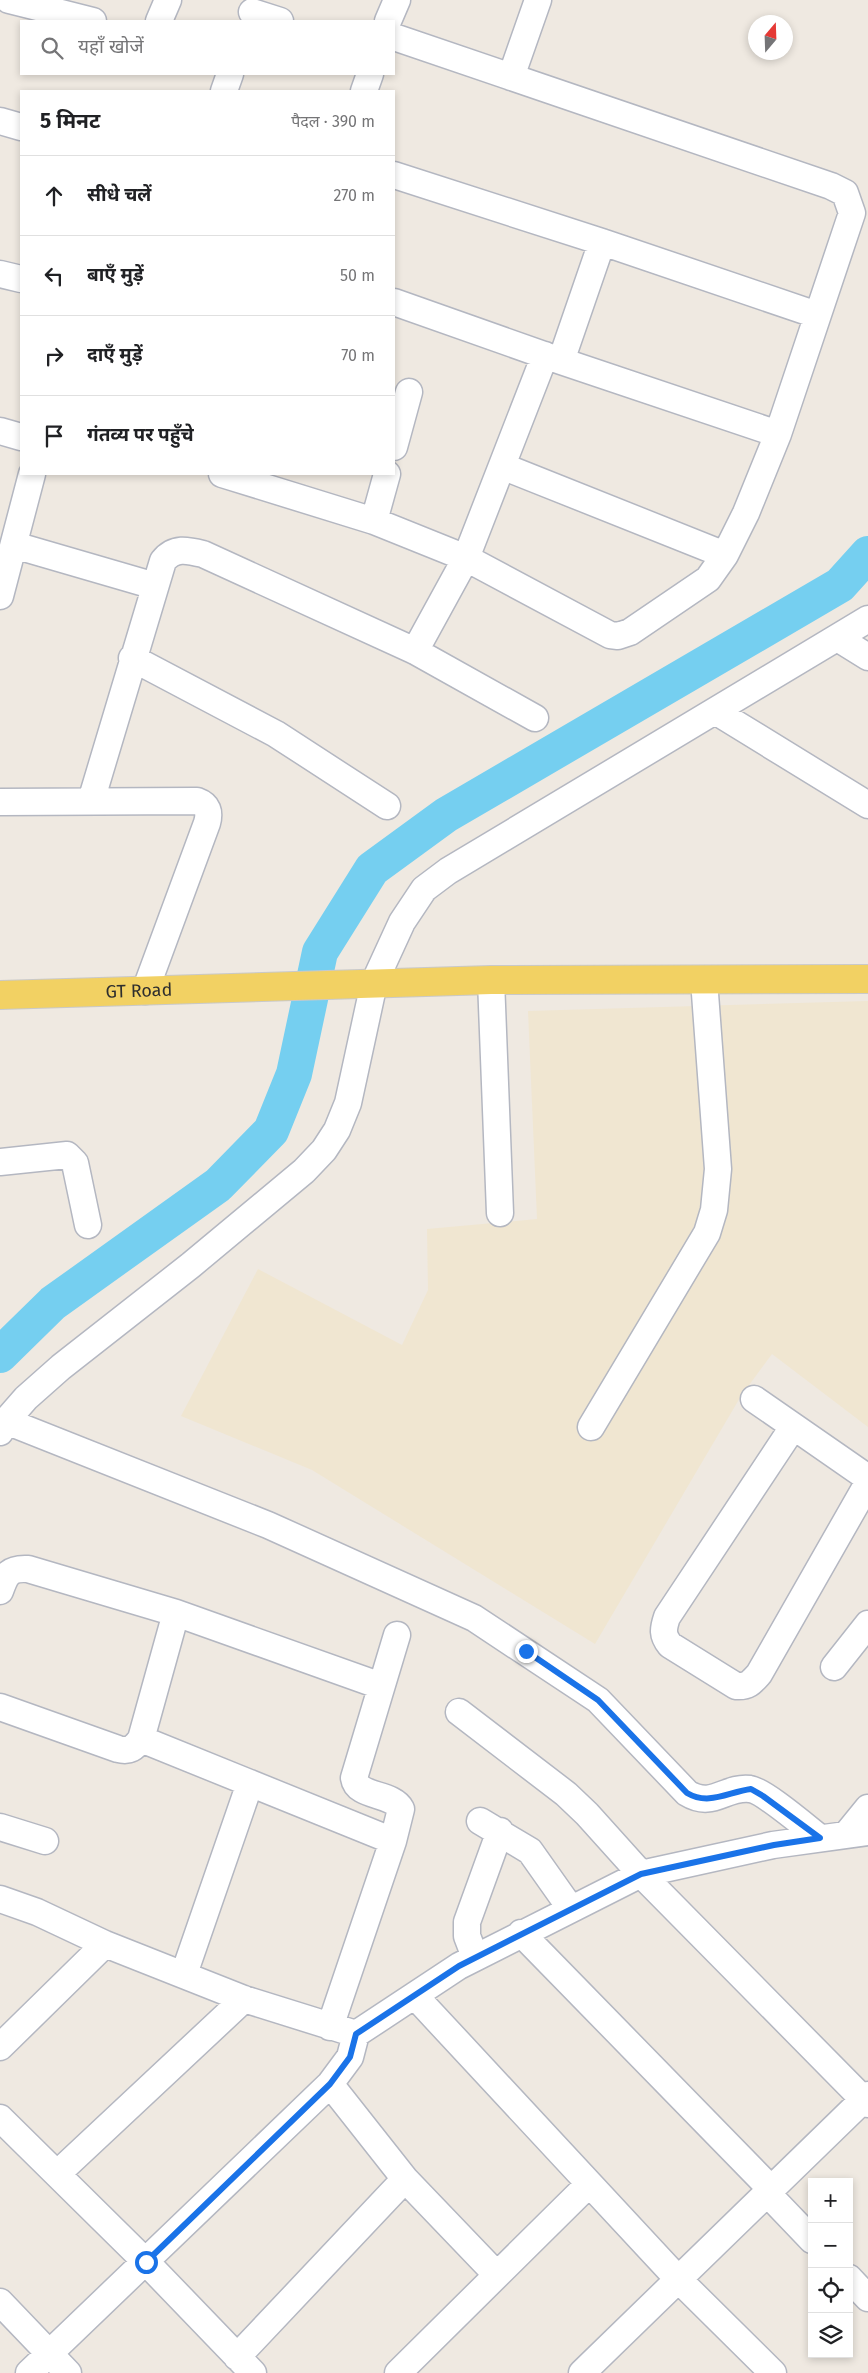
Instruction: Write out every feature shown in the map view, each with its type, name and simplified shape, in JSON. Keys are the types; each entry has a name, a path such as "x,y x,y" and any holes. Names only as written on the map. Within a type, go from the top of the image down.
{"main road":[{"name":"GT Road","path":"0,994 491,980 868,979"}],"street":[{"path":"8,0 89,20"},
{"path":"160,20 168,0"},
{"path":"388,20 397,0"},
{"path":"511,77 538,0"},
{"path":"252,11 277,20"},
{"path":"232,475 374,522 466,558 610,635 618,636 630,632 692,592 708,579 725,555 746,513 778,434 852,213 845,193 831,186 395,37"},
{"path":"224,90 230,75"},
{"path":"364,90 370,75"},
{"path":"0,121 20,126"},
{"path":"395,175 602,242 817,315"},
{"path":"415,652 466,558 502,466 553,358 602,242"},
{"path":"0,274 20,279"},
{"path":"395,302 778,434"},
{"path":"395,443 408,392"},
{"path":"0,431 20,437"},
{"path":"502,466 725,555"},
{"path":"1,586 32,475"},
{"path":"374,522 387,475"},
{"path":"14,544 155,586"},
{"path":"91,802 132,658 163,561 173,552 185,550 203,554 415,652 534,718"},
{"path":"820,1838 751,1789 708,1800 697,1799 687,1793 598,1700 474,1618 268,1525 3,1426 26,1398 61,1367 191,1265 304,1171 324,1150 337,1130 348,1103 364,984 424,889 448,871 839,639 868,619"},
{"path":"839,639 868,656"},
{"path":"132,658 276,734 387,806"},
{"path":"715,711 868,805"},
{"path":"0,802 197,801 204,804 208,810 207,823 145,991"},
{"path":"491,980 500,1213"},
{"path":"591,1427 707,1233 714,1210 718,1168 704,980"},
{"path":"0,1162 67,1155 75,1163 88,1225"},
{"path":"754,1399 868,1478"},
{"path":"793,1427 667,1617 663,1629 664,1638 670,1645 736,1686 744,1687 750,1684 759,1674 868,1483"},
{"path":"0,1591 7,1575 16,1568 28,1568 176,1613 381,1686"},
{"path":"0,1707 118,1749 131,1750 141,1739 176,1613"},
{"path":"834,1667 868,1624"},
{"path":"330,2027 393,1841 401,1809 399,1804 393,1800 360,1788 355,1783 354,1778 397,1635"},
{"path":"459,1712 566,1794 588,1814 641,1874 866,2099 768,2190 678,2279 594,2369"},
{"path":"141,1739 393,1841"},
{"path":"184,1974 250,1783"},
{"path":"29,2373 330,2084 350,2057 356,2034 475,1957 641,1874 774,1845 857,1833 868,1808"},
{"path":"475,1957 467,1936 467,1922 490,1826 522,1845 536,1857 571,1909"},
{"path":"0,1827 45,1841"},
{"path":"0,1899 38,1912 105,1944 244,1999 356,2034"},
{"path":"521,1933 768,2190 808,2235"},
{"path":"0,2046 105,1944"},
{"path":"415,1996 678,2279 773,2373"},
{"path":"57,2174 244,1999"},
{"path":"330,2084 405,2179 497,2275"},
{"path":"0,2118 146,2262 245,2365 405,2179"},
{"path":"398,2373 589,2184"},
{"path":"853,2282 868,2298"},
{"path":"0,2302 68,2373"}],"shaded area":[{"path":"868,1001 868,1427 772,1354 741,1396 595,1644 312,1470 181,1416 258,1269 402,1345 428,1290 427,1229 537,1219 528,1011"}],"waterway":[{"path":"0,1355 53,1303 218,1185 271,1131 294,1074 320,952 372,869 446,815 840,585 868,554"}],"route":[{"path":"146,2262 330,2084 350,2057 356,2034 459,1966 641,1874 774,1845 820,1838 751,1789 708,1800 697,1799 687,1793 598,1700 526,1651"}]}
